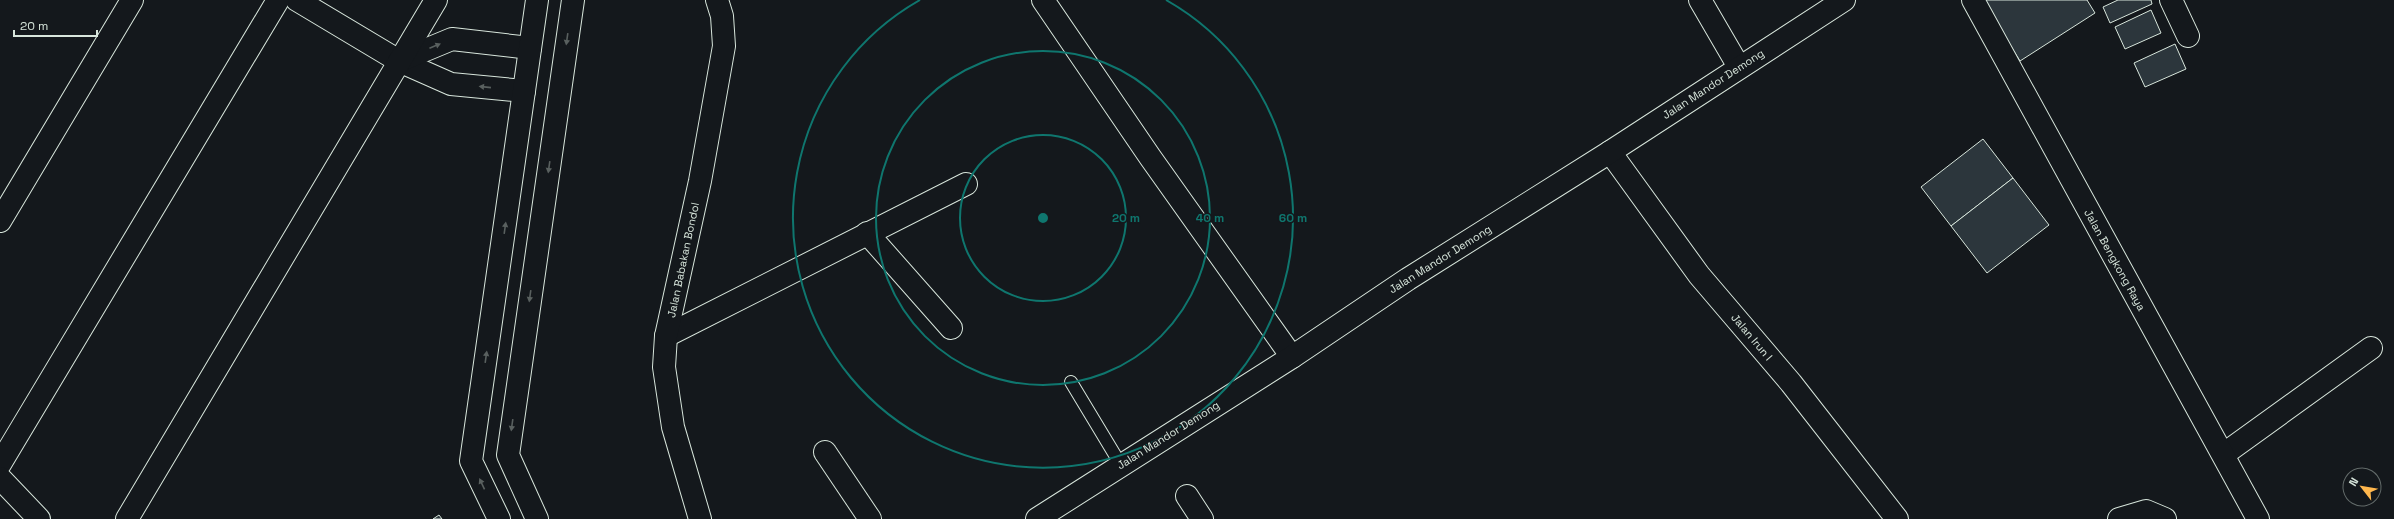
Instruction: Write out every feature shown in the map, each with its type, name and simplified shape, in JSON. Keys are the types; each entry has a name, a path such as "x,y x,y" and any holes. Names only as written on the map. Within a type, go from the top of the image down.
{"street":[{"path":"0,221 132,0"},
{"path":"0,464 278,0"},
{"path":"297,0 399,61 451,84 524,91"},
{"path":"127,519 436,0"},
{"path":"499,519 471,461 537,0"},
{"path":"538,519 508,455 573,0"},
{"name":"Jalan Babakan Bondol","path":"700,519 673,427 668,403 664,367 666,336 700,181 724,46 722,16 717,0"},
{"path":"1044,0 1150,157 1292,357"},
{"path":"1700,0 1739,67"},
{"name":"Jalan Mandor Demong","path":"1037,519 1292,357 1408,278 1610,152 1844,0"},
{"name":"Jalan Bengkong Raya","path":"1972,0 2127,284 2224,454 2254,518"},
{"path":"2171,0 2188,36"},
{"path":"399,61 452,39 530,48"},
{"name":"Jalan Irun I","path":"1610,152 1699,275 1791,383 1897,519"},
{"path":"666,336 966,184"},
{"path":"867,233 951,328"},
{"path":"2224,454 2371,348"},
{"path":"825,452 870,519"},
{"path":"0,478 39,519"},
{"path":"1187,496 1202,519"},
{"path":"2120,519 2146,511 2165,519"}],"lane":[{"path":"1071,382 1121,465"}],"building":[{"path":"1982,0 2087,0 2095,13 2020,61"},
{"path":"2118,0 2151,0 2152,4 2110,23 2103,7"},
{"path":"2151,10 2161,33 2125,49 2115,27"},
{"path":"2175,44 2186,69 2145,87 2134,63"},
{"path":"1983,139 2013,178 1951,226 1921,187"},
{"path":"2013,178 2049,225 1987,273 1951,226"},
{"path":"439,515 442,519 433,519"}]}
